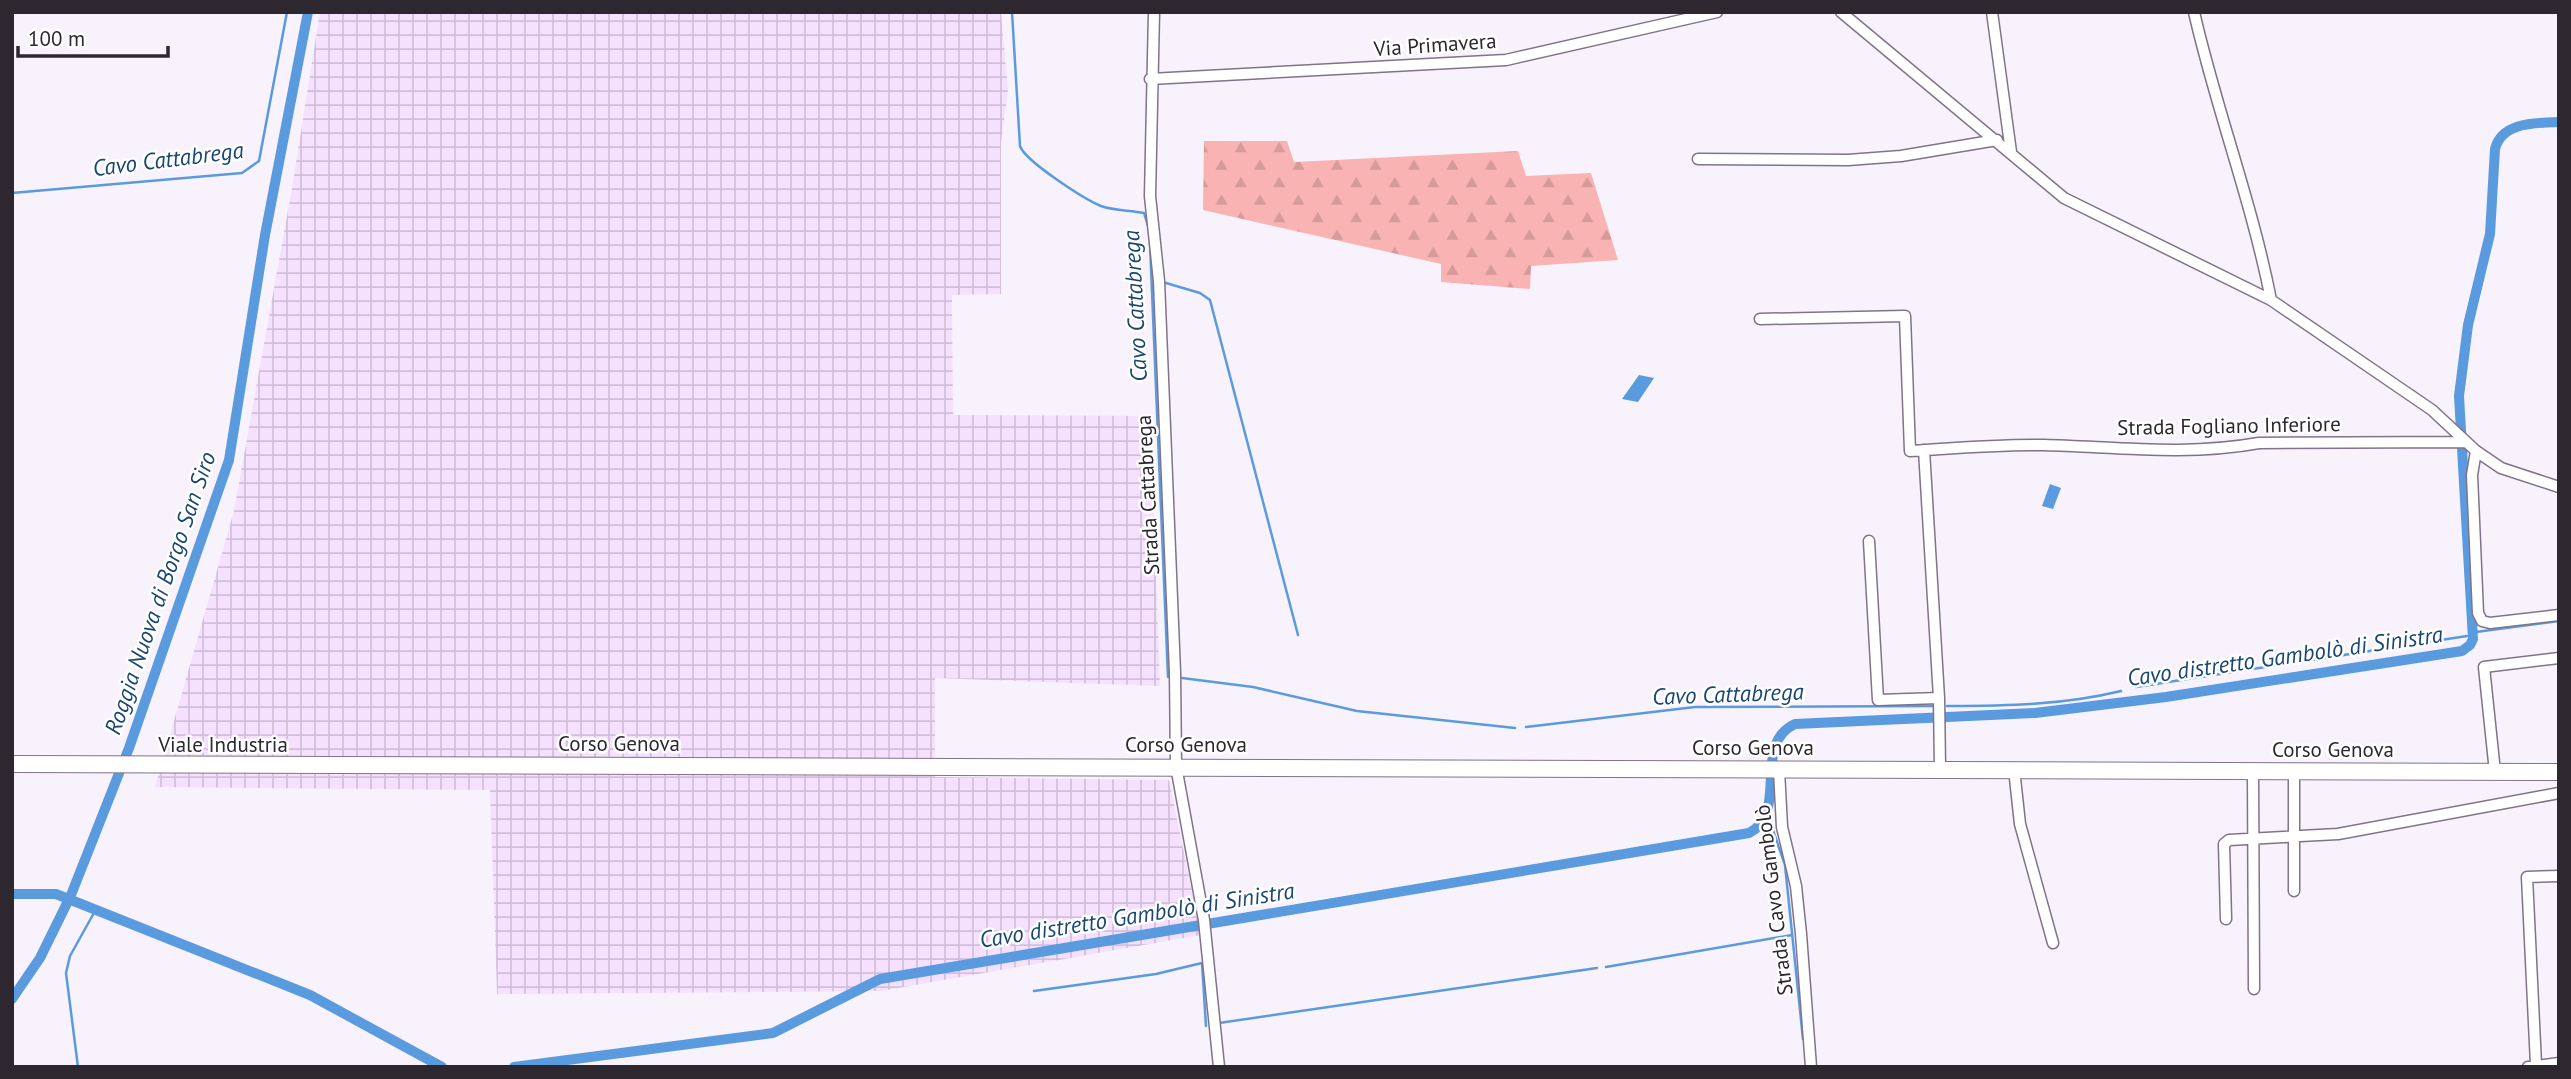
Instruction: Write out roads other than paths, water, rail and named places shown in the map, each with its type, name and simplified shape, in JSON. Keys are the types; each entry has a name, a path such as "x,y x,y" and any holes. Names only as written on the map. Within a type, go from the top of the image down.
{"main road":[{"name":"Viale Industria","path":"12,764 433,766"},
{"name":"Corso Genova","path":"433,766 1176,766 1774,770 1940,768 2559,772"}],"street":[{"name":"Strada Cattabrega","path":"1154,12 1150,79 1150,196 1159,281 1175,672 1176,766 1204,925 1219,1067"},
{"name":"Via Primavera","path":"1150,79 1506,60 1717,12"},
{"path":"1842,12 2064,198 2271,300 2432,410 2461,440 2501,468 2559,487"},
{"path":"1992,12 2011,152"},
{"path":"2194,12 2207,70 2255,229 2271,300"},
{"path":"1698,159 1848,160 1901,156 1997,140"},
{"name":"Strada Fogliano Inferiore","path":"1760,319 1905,316 1910,450 2042,445 2166,451 2225,449 2259,443 2461,440"},
{"path":"1924,450 1939,698 1940,768"},
{"path":"2476,451 2472,475 2478,613 2482,621 2559,615"},
{"path":"1869,541 1878,701 1939,698"},
{"path":"2495,772 2484,667 2559,658"},
{"path":"2014,769 2020,824 2053,943"},
{"name":"Strada Cavo Gambolò","path":"1774,770 1782,827 1796,886 1811,1067"},
{"path":"2253,771 2255,989"},
{"path":"2294,771 2294,891"},
{"path":"2227,919 2224,844 2229,840 2338,834 2559,793"},
{"path":"2559,876 2527,877 2532,1066 2559,1063"}],"water":[{"path":"1639,375 1654,378 1638,402 1622,399"},
{"path":"2050,484 2061,488 2053,509 2042,506"}],"waterway":[{"name":"Cavo Cattabrega","path":"12,193 242,173 259,161 287,12"},
{"name":"Roggia Nuova di Borgo San Siro","path":"12,999 40,958 71,895 129,748 229,460 265,235 308,12"},
{"name":"Cavo Cattabrega","path":"1012,12 1020,146 1024,153 1069,188 1101,206 1144,213 1148,226"},
{"name":"Cavo distretto Gambolò di Sinistra","path":"514,1067 773,1033 880,979 1749,833 1761,823 1767,810 1775,747 1782,734 1795,724 2035,713 2166,697 2462,651 2473,639 2459,396 2468,325 2490,234 2495,149 2499,140 2512,129 2530,124 2559,122"},
{"name":"Cavo Cattabrega","path":"1150,243 1168,677"},
{"path":"1166,283 1200,293 1210,300 1298,635"},
{"name":"Cavo Cattabrega","path":"2476,632 2559,621"},
{"name":"Cavo Cattabrega","path":"2136,687 2467,636"},
{"name":"Cavo Cattabrega","path":"1182,678 1253,687 1357,711 1515,728"},
{"name":"Cavo Cattabrega","path":"1947,706 2056,702 2121,691"},
{"name":"Cavo Cattabrega","path":"1526,727 1695,707 1933,706"},
{"name":"Cavo distretto Gambolò di Sinistra","path":"1767,813 1785,865 1803,1039"},
{"name":"Cavo distretto Gambolò di Sinistra","path":"12,894 56,894 310,995 442,1067"},
{"name":"Cavo distretto Gambolò di Sinistra","path":"78,1067 66,973 70,956 95,911"},
{"name":"Cavo distretto Gambolò di Sinistra","path":"1606,967 1792,935"},
{"path":"1034,991 1156,974 1202,963 1206,1026"},
{"path":"1219,1023 1597,968"}]}
